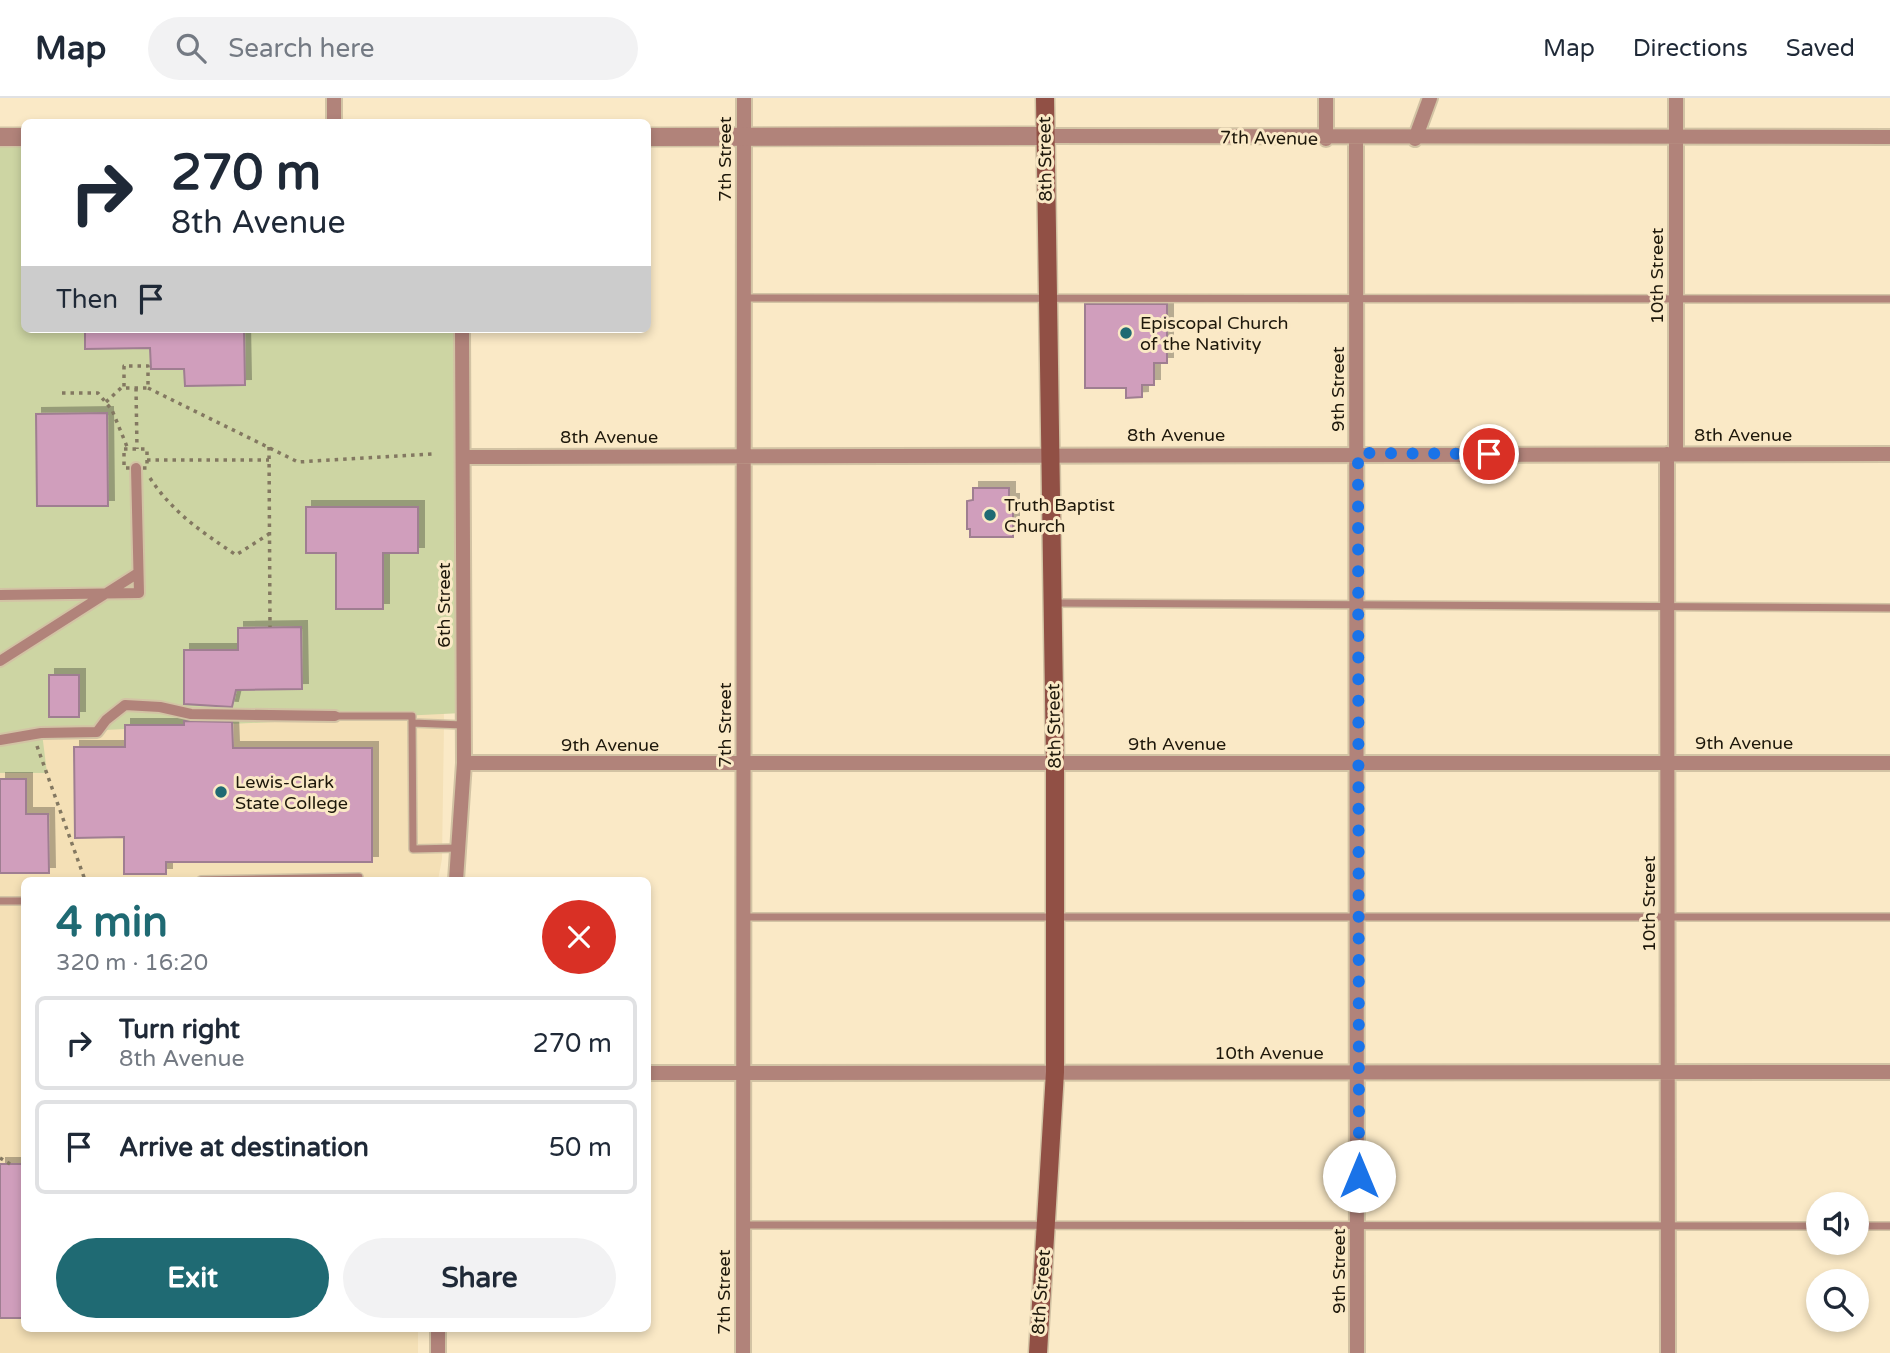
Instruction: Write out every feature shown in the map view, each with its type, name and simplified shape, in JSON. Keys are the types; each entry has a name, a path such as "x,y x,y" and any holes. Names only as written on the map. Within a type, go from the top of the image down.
{"main road":[{"name":"8th Street","path":"1038,1353 1055,1072 1055,763 1045,98"}],"street":[{"path":"334,98 334,119"},
{"name":"7th Street","path":"743,1353 746,456 744,98"},
{"path":"1326,98 1326,139"},
{"path":"1415,139 1430,98"},
{"name":"10th Street","path":"1668,1353 1667,607 1676,298 1676,98"},
{"path":"0,137 21,137"},
{"name":"7th Avenue","path":"651,137 1890,137"},
{"name":"9th Street","path":"1356,139 1359,1072 1357,1353"},
{"name":"6th Street","path":"456,877 464,763 461,333"},
{"name":"8th Avenue","path":"463,457 1358,453 1890,454"},
{"path":"0,595 139,593 140,468"},
{"path":"0,661 138,573"},
{"path":"0,740 33,734 97,732 106,720 125,705 213,715 335,716"},
{"name":"9th Avenue","path":"464,763 1890,763"},
{"name":"10th Avenue","path":"651,1073 1890,1072"},
{"path":"438,1332 438,1353"}],"lane":[{"path":"746,298 1890,299"},
{"path":"1052,603 1890,608"},
{"path":"335,716 412,716 413,849 460,848"},
{"path":"412,723 463,726"},
{"path":"0,901 21,901"},
{"path":"743,916 1890,917"},
{"path":"743,1225 1358,1228 1806,1226"},
{"path":"1869,1226 1890,1226"}],"path":[{"path":"124,387 124,366 148,366 148,387"},
{"path":"106,402 124,387 148,387 298,462 432,454"},
{"path":"136,387 137,449"},
{"path":"62,393 98,393 106,402 128,449"},
{"path":"269,447 270,627"},
{"path":"147,460 269,460"},
{"path":"140,468 164,500 184,520 236,555 269,534"},
{"path":"33,734 84,877"},
{"path":"0,1158 10,1164"}],"shaded area":[{"name":"Lewis-Clark State College","path":"0,154 21,307 21,333 35,333 442,483 444,724 442,859 439,877 21,877 21,1332 418,1332 418,1353 0,1353"}],"green space":[{"name":"Lewis-Clark State College","path":"0,136 21,136 21,333 461,333 463,713 42,733 47,773 0,773"}],"building":[{"name":"Episcopal Church of the Nativity","path":"1085,304 1167,304 1167,363 1154,363 1154,385 1142,385 1142,397 1126,398 1126,388 1085,388"},
{"path":"85,333 244,333 245,385 185,386 184,369 151,369 150,348 85,349"},
{"path":"107,413 108,506 37,506 36,414"},
{"name":"Truth Baptist Church","path":"973,488 1009,488 1009,500 1013,500 1013,537 970,537 970,529 967,529 967,501 973,500"},
{"path":"306,507 418,507 418,553 383,553 383,609 336,609 336,553 306,553"},
{"path":"301,627 302,689 236,690 232,707 184,704 184,650 238,650 238,628"},
{"path":"49,675 79,675 79,717 49,717"},
{"path":"184,721 232,722 233,748 372,748 372,862 166,862 166,874 124,874 124,837 75,838 74,747 125,747 125,725 184,725"},
{"path":"0,779 26,779 26,814 48,814 49,873 0,873"},
{"path":"0,1164 21,1164 21,1318 0,1318"}],"place":[{"name":"Episcopal Church of the Nativity","path":"1126,333"},
{"name":"Truth Baptist Church","path":"990,515"},
{"name":"Lewis-Clark State College","path":"221,792"}],"route":[{"path":"1359,1176 1358,453 1489,454"}]}
